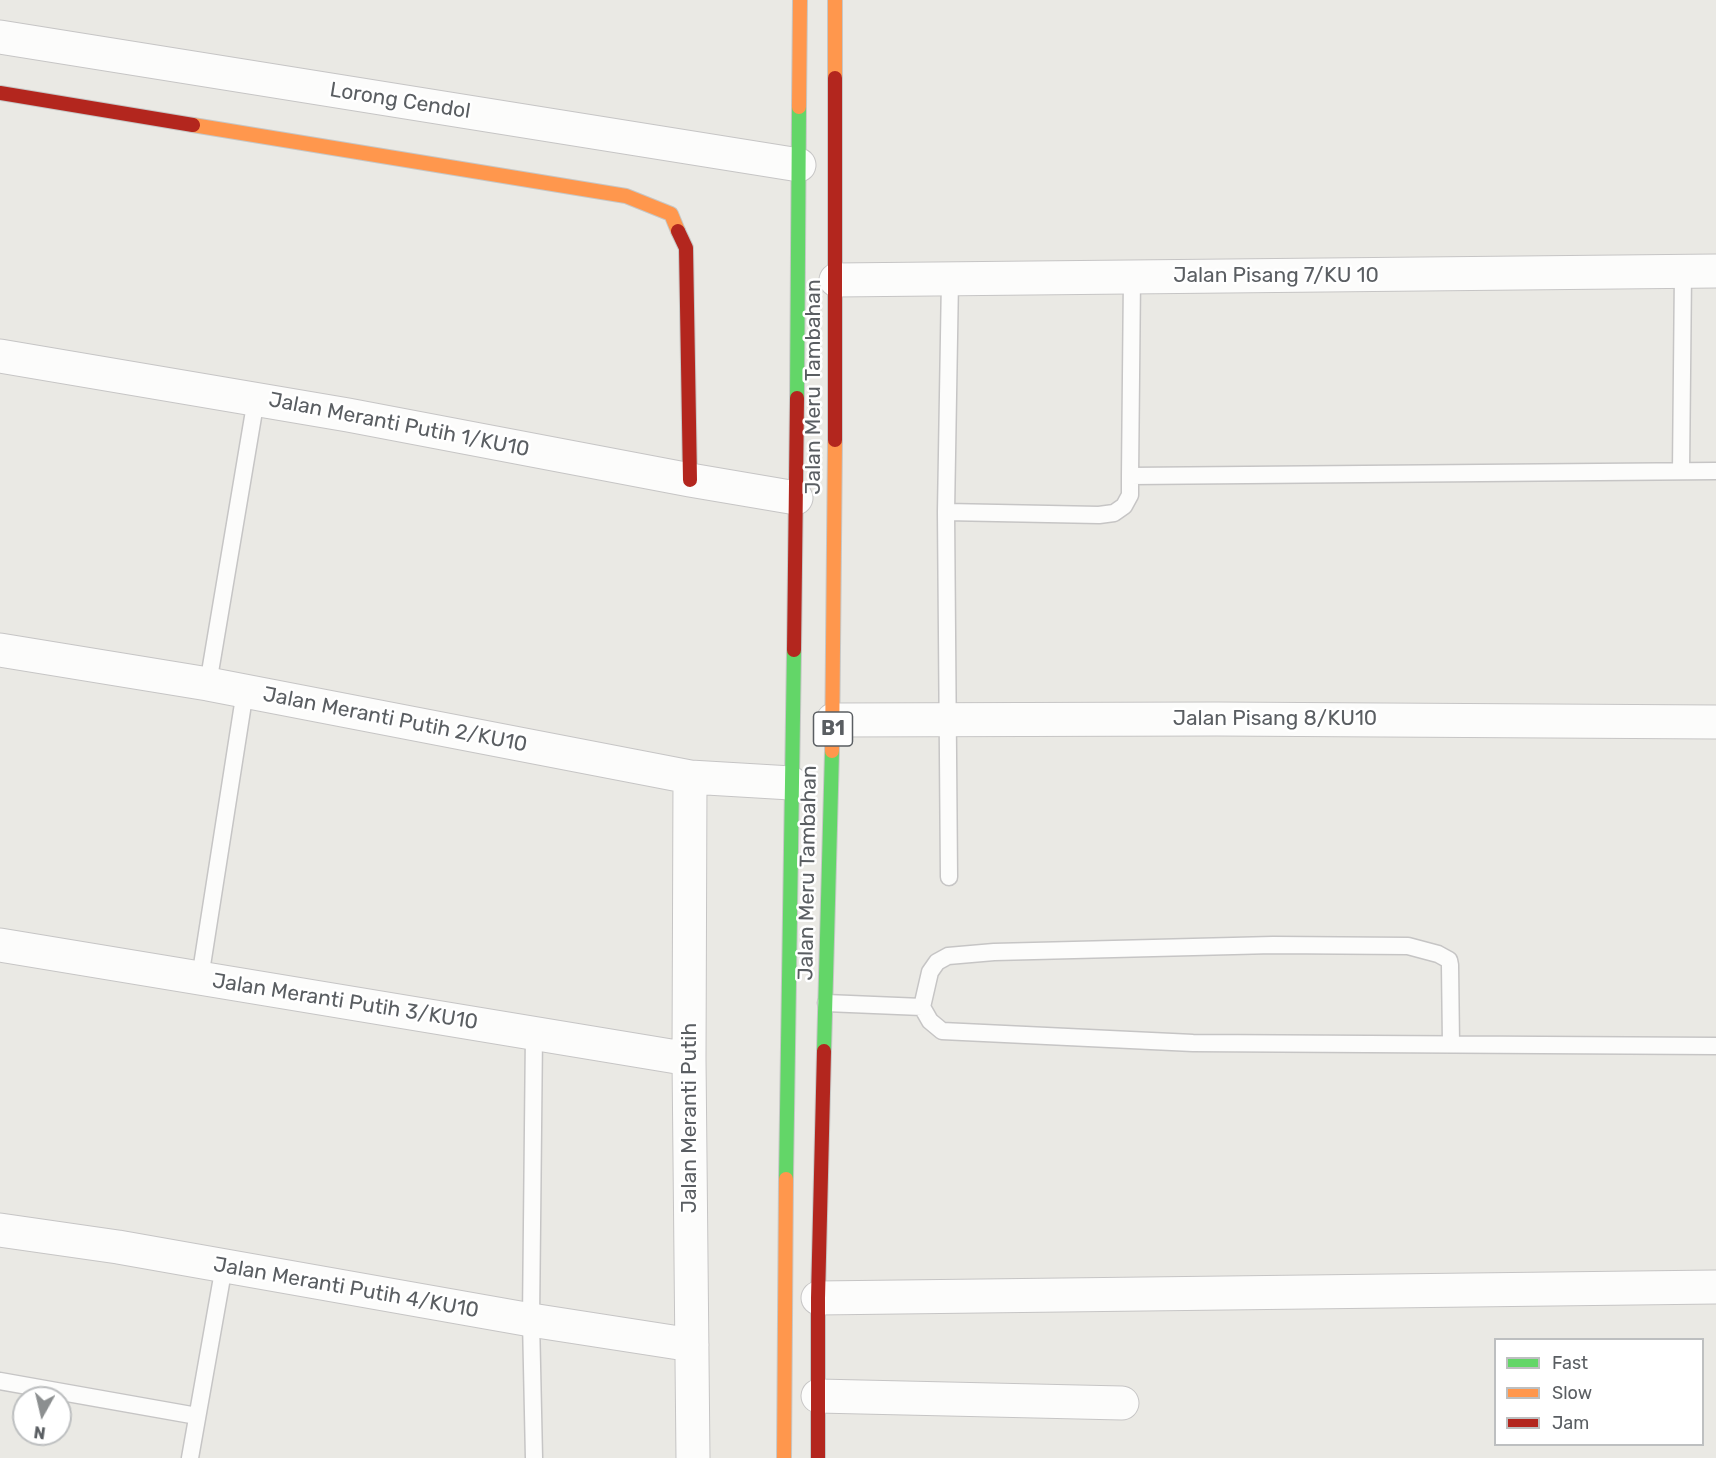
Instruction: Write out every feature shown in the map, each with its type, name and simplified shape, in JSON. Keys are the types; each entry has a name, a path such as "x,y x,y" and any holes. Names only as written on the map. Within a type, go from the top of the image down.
{"main road":[{"name":"Jalan Meru Tambahan","path":"784,1458 784,1300 800,165 800,0"},
{"name":"Jalan Meru Tambahan","path":"818,1458 818,1298 833,720 835,0"},
{"path":"0,93 626,196 671,214 686,248 690,480"}],"street":[{"name":"Lorong Cendol","path":"0,37 800,165"},
{"name":"Jalan Pisang 7/KU 10","path":"836,280 1716,272"},
{"name":"Jalan Meranti Putih 1/KU10","path":"0,356 256,399 796,498"},
{"name":"Jalan Meranti Putih 2/KU10","path":"0,650 208,684 690,777 791,783"},
{"name":"Jalan Pisang 8/KU10","path":"833,720 1241,719 1716,722"},
{"name":"Jalan Meranti Putih","path":"690,777 689,1059 693,1458"},
{"name":"Jalan Meranti Putih 3/KU10","path":"0,945 689,1059"},
{"name":"Jalan Meranti Putih 4/KU10","path":"0,1230 118,1247 531,1320 692,1345"},
{"path":"818,1298 1716,1287"},
{"path":"818,1396 1122,1403"}],"lane":[{"path":"1681,471 1683,272"},
{"path":"946,512 1099,515 1114,513 1124,506 1130,495 1132,277"},
{"path":"949,877 946,512 950,279"},
{"path":"208,684 256,399"},
{"path":"1130,476 1716,471"},
{"path":"200,978 245,691"},
{"path":"1451,1044 1449,960 1438,954 1408,946 1273,945 994,952 948,956 937,962 930,972 922,1007 930,1021 942,1031 1192,1043 1716,1046"},
{"path":"826,1003 922,1007"},
{"path":"534,1033 531,1320 534,1458"},
{"path":"190,1458 224,1266"},
{"path":"0,1381 197,1416"}],"traffic: fast":[{"path":"797,398 799,107"},
{"path":"786,1179 794,650"},
{"path":"824,1051 832,751"}],"traffic: slow":[{"path":"799,107 800,0"},
{"path":"835,0 835,78"},
{"path":"193,125 626,196 671,214 678,231"},
{"path":"832,751 835,440"},
{"path":"784,1458 786,1179"}],"traffic: jam":[{"path":"835,78 835,440"},
{"path":"0,93 193,125"},
{"path":"678,231 686,248 690,480"},
{"path":"794,650 797,398"},
{"path":"818,1458 818,1298 824,1051"}]}
